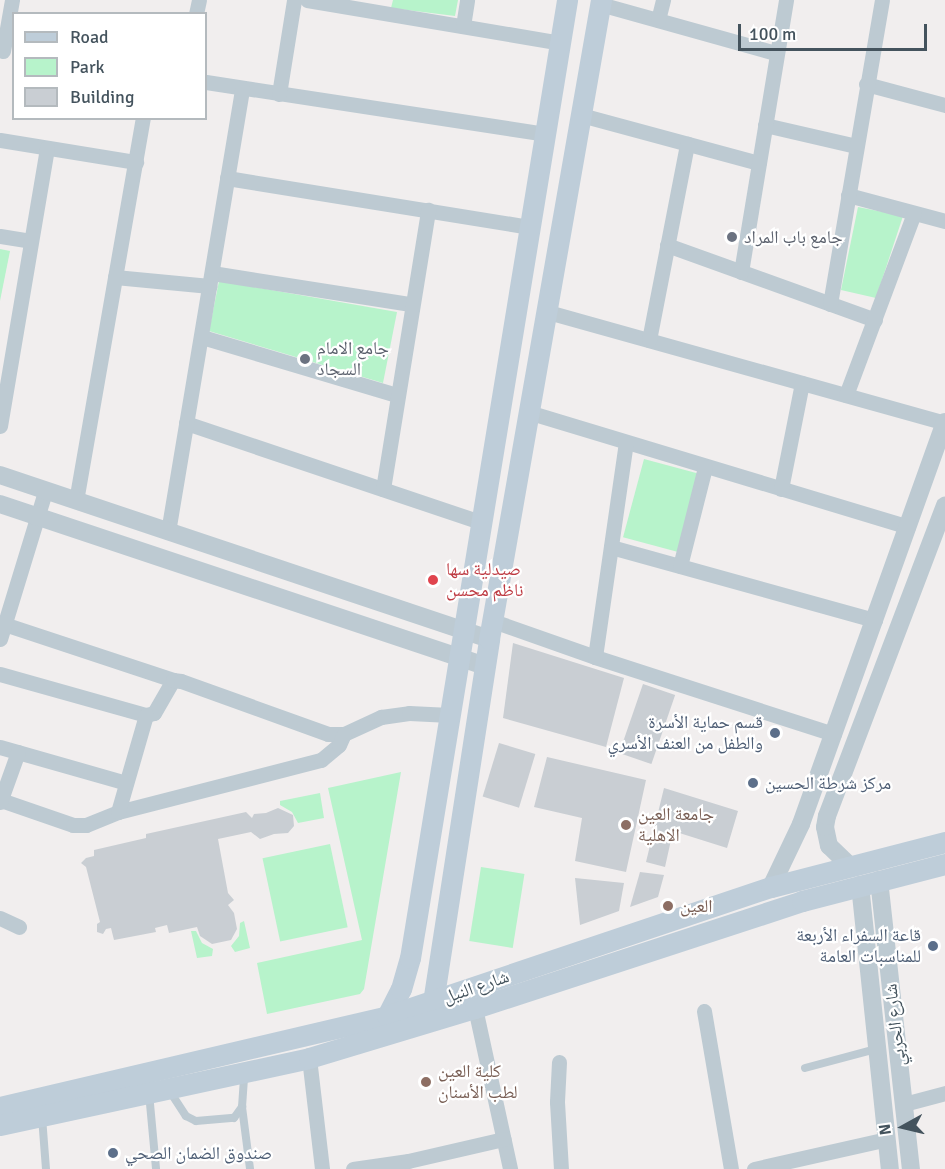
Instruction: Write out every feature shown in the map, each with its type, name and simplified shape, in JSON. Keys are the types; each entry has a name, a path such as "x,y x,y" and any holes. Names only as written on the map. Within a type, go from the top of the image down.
{"main road":[{"path":"387,1016 406,974 567,0"},
{"path":"433,1002 491,630 600,2"},
{"name":"شارع النيل","path":"0,1107 154,1084 433,1002 771,887 945,842"},
{"path":"0,1125 154,1084 244,1071 309,1058 475,1008 660,946 869,883 945,864"}],"street":[{"path":"6,52 12,0"},
{"path":"279,94 294,0"},
{"path":"307,0 384,7 463,26 560,43"},
{"path":"463,26 467,0"},
{"path":"658,20 663,0"},
{"path":"741,272 786,0"},
{"path":"830,304 882,0"},
{"path":"600,2 776,53"},
{"path":"207,82 545,134"},
{"path":"866,84 945,105"},
{"path":"168,532 242,88"},
{"path":"581,115 759,163"},
{"path":"76,501 143,120"},
{"path":"765,125 856,146"},
{"path":"0,140 136,162"},
{"path":"649,340 687,144"},
{"path":"0,426 6,349 32,241 47,148"},
{"path":"227,178 530,227"},
{"path":"848,195 945,221"},
{"path":"383,489 411,304 428,210"},
{"path":"846,396 914,213"},
{"path":"0,236 32,241"},
{"path":"667,245 875,320"},
{"path":"115,277 211,279 411,304"},
{"path":"548,312 945,423 834,734 790,850 771,887"},
{"path":"202,337 397,395"},
{"path":"781,489 802,383"},
{"path":"528,412 627,444 908,527"},
{"path":"186,423 481,522"},
{"path":"595,657 627,444"},
{"path":"680,566 705,467"},
{"path":"0,476 464,630 491,630 595,657 834,734"},
{"path":"45,492 2,631 173,680 328,734 344,734 381,717 409,713 450,716"},
{"path":"0,504 485,666"},
{"path":"850,866 829,846 825,836 827,816 945,506"},
{"path":"611,547 875,620"},
{"path":"0,675 146,715 154,714 173,680"},
{"path":"118,812 146,715"},
{"path":"18,752 0,801 73,825 86,825 118,812 321,760 339,745 344,734"},
{"path":"0,747 126,783"},
{"name":"شارع الحربي","path":"869,883 882,906 911,1169"},
{"name":"شارع الحربي","path":"869,883 862,908 890,1169"},
{"path":"862,908 871,901 882,906"},
{"path":"0,918 19,927"},
{"path":"475,1008 510,1169"},
{"path":"704,1011 731,1169"},
{"path":"309,1058 322,1169"},
{"path":"559,1062 557,1102 561,1169"},
{"path":"904,1104 945,1093"},
{"path":"353,1169 408,1161 503,1139"},
{"path":"754,1169 887,1139"}],"lane":[{"path":"805,1068 876,1048"},
{"path":"244,1071 242,1107 250,1169"},
{"path":"154,1084 186,1116 196,1121 234,1118 242,1107"},
{"path":"154,1084 156,1169"},
{"path":"42,1115 45,1169"}],"green space":[{"path":"393,0 458,0 455,16 391,8"},
{"path":"858,207 903,216 876,298 841,290"},
{"path":"0,249 10,251 0,301"},
{"path":"219,281 397,312 383,383 209,331"},
{"path":"644,459 698,473 677,552 623,537"},
{"path":"401,772 364,989 360,994 267,1014 257,963 362,940 328,788"},
{"path":"320,793 324,818 298,823 292,812 280,805 280,801"},
{"path":"330,844 348,927 280,941 263,858"},
{"path":"481,867 524,874 513,948 469,941"},
{"path":"244,921 250,948 235,952 231,946 239,936 240,923"},
{"path":"191,931 196,931 202,943 213,949 212,956 197,958"}],"building":[{"path":"513,643 624,678 606,747 503,718"},
{"path":"643,684 675,695 651,764 619,753"},
{"path":"499,743 535,754 519,808 483,797"},
{"path":"547,757 646,780 626,872 575,861 582,818 534,807"},
{"path":"664,788 738,811 727,848 673,831 665,867 646,862"},
{"path":"278,808 293,815 294,826 288,833 274,834 260,839 251,832 218,839 228,893 234,900 228,905 234,913 237,929 231,940 212,944 200,936 197,927 169,933 167,925 155,928 156,932 114,940 111,928 106,929 103,934 97,932 97,924 100,922 86,867 81,863 86,858 94,856 94,850 146,838 146,834 246,812 252,818 254,814 266,813"},
{"path":"640,872 664,875 658,897 630,907"},
{"path":"575,878 624,883 619,911 580,925"}],"place":[{"name":"جامع باب المراد","path":"732,237"},
{"name":"جامع الامام السجاد","path":"305,359"},
{"name":"صيدلية سها ناظم محسن","path":"433,580"},
{"name":"قسم حماية الأسرة والطفل من العنف الأسري","path":"775,733"},
{"name":"مركز شرطة الحسين","path":"753,783"},
{"name":"جامعة العين الاهلية","path":"626,825"},
{"name":"العين","path":"668,906"},
{"name":"قاعة السفراء الأربعة للمناسبات العامة","path":"933,946"},
{"name":"كلية العين لطب الأسنان","path":"426,1082"},
{"name":"صندوق الضمان الصحي","path":"113,1153"}]}
